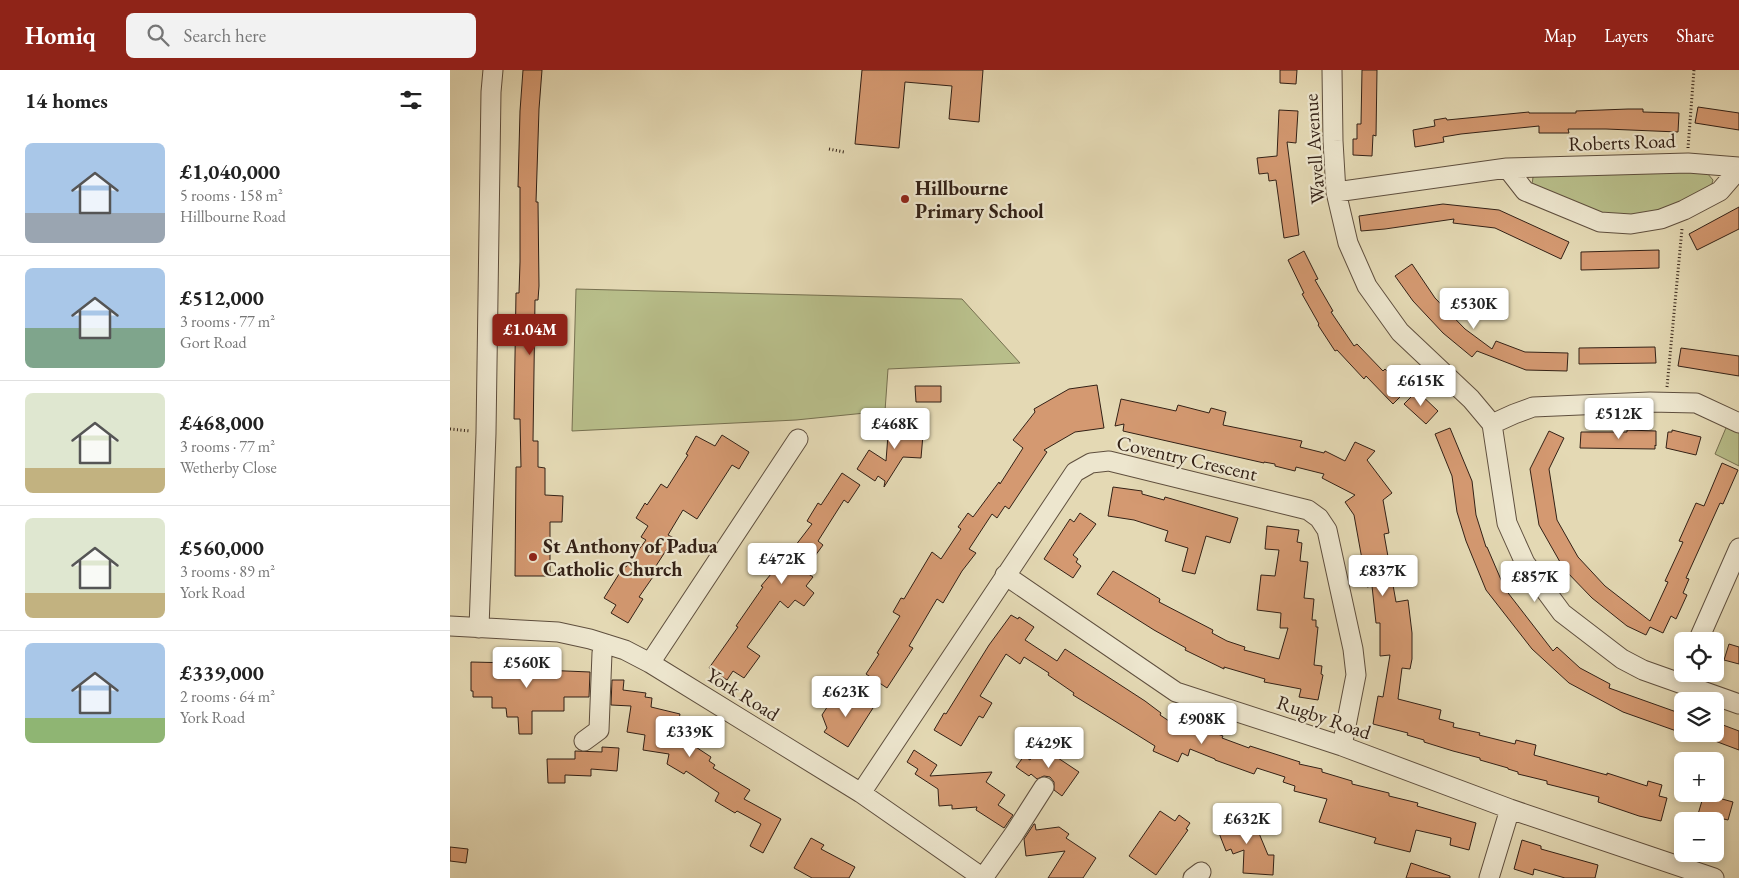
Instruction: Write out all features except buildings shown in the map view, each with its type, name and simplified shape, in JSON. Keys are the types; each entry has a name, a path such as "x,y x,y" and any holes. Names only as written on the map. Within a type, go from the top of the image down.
{"street":[{"path":"479,628 486,432 491,92 493,70"},
{"name":"Wavell Avenue","path":"1332,70 1336,192 1348,243 1367,286 1400,332 1471,399 1492,424"},
{"name":"Roberts Road","path":"1336,192 1507,168 1688,163 1739,168"},
{"name":"Roberts Road","path":"1507,168 1525,191 1600,222 1631,224 1661,219 1684,210 1720,190 1739,168"},
{"path":"1674,676 1644,670 1622,659 1562,613 1526,563 1506,523 1492,424 1533,407 1665,402 1696,403 1739,423"},
{"path":"650,663 796,448"},
{"name":"Coventry Crescent","path":"861,794 1075,472 1091,463 1108,461 1308,510 1319,518 1327,530 1353,649 1356,675 1342,746"},
{"path":"1702,632 1739,548"},
{"name":"Rugby Road","path":"1005,576 1176,692 1342,746 1510,809 1714,878"},
{"name":"York Road","path":"450,626 558,632 624,650 650,663 861,794 983,878"},
{"path":"584,741 599,730 602,653 606,644"},
{"path":"1691,682 1739,704"},
{"path":"983,878 1044,787"},
{"path":"1489,878 1510,809"}],"path":[{"path":"1688,163 1694,70"},
{"path":"829,149 844,152"},
{"path":"1665,402 1684,210"}],"green space":[{"path":"1681,171 1707,173 1713,180 1711,187 1656,214 1600,216 1532,185 1533,177 1536,175"},
{"path":"576,289 962,299 1020,363 888,369 885,411 796,420 572,431"},
{"path":"1728,423 1739,429 1739,466 1715,454"}],"place":[{"name":"Hillbourne Primary School","path":"905,199"},
{"name":"St Anthony of Padua Catholic Church","path":"533,557"}]}
